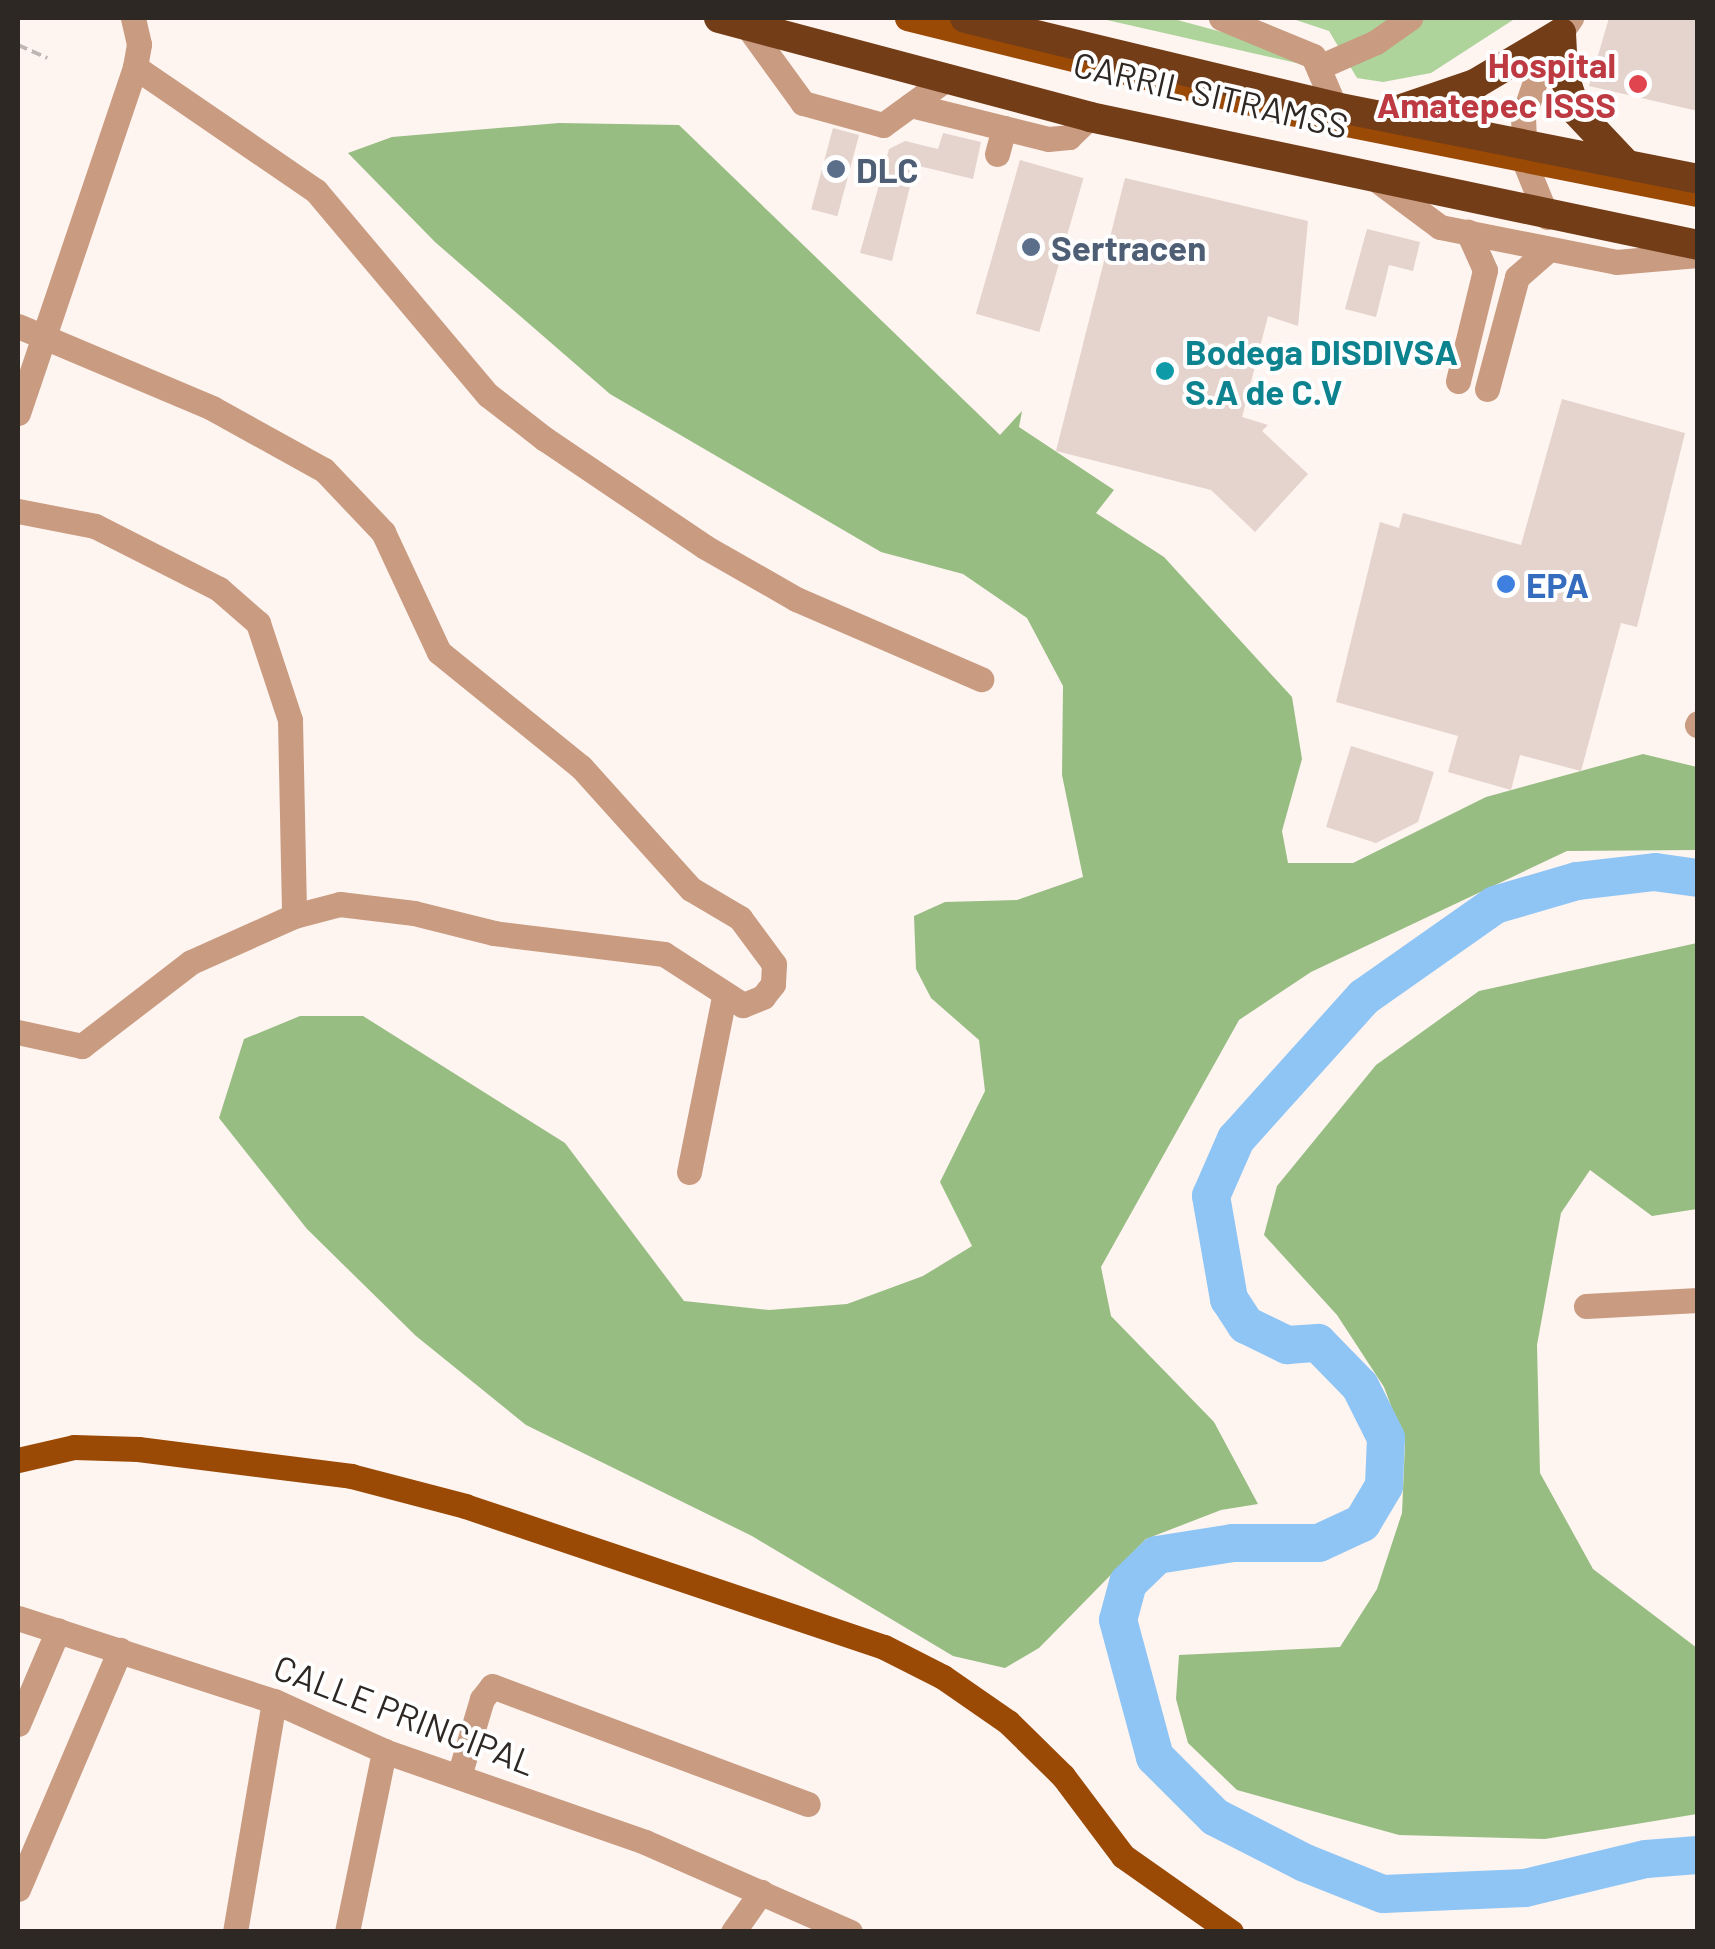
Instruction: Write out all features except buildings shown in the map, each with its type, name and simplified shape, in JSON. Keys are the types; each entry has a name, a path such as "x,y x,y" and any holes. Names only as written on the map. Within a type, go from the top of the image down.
{"highway":[{"path":"965,18 1378,116 1524,156 1633,168 1698,180"},
{"path":"765,20 945,80 1090,118 1378,180 1543,209 1698,245"},
{"path":"1378,116 1476,84 1566,25"},
{"path":"1566,25 1563,73 1576,111 1600,144 1633,168"}],"main road":[{"name":"CARRIL SITRAMSS","path":"906,18 1698,194"},
{"name":"CARRIL SITRAMSS","path":"765,20 1094,105 1543,209 1698,230"},
{"path":"18,1460 74,1447 138,1449 351,1476 465,1506 884,1648 943,1677 1008,1722 1063,1776 1123,1856 1231,1932"}],"street":[{"path":"18,413 30,330 135,68 140,44 133,18"},
{"path":"1222,18 1271,34 1320,66 1335,107"},
{"path":"1320,66 1376,42 1410,18"},
{"path":"765,20 803,103 883,125 945,80"},
{"path":"1543,209 1524,156 1530,87 1566,25"},
{"path":"135,68 316,191 488,395 544,439 796,599 981,679"},
{"path":"911,105 1060,140 1090,118"},
{"path":"998,154 1004,128"},
{"path":"1378,180 1427,220 1468,232 1616,262 1698,255"},
{"path":"1458,381 1485,270 1468,232"},
{"path":"1487,389 1516,277 1548,250"},
{"path":"18,1032 82,1046 191,962 294,916 340,904 414,913 494,933 664,954 724,997 743,1005 763,997 773,984 774,964 763,942 740,918 691,889 581,767 439,652 383,532 361,502 274,438 30,330"},
{"path":"18,511 95,526 219,588 258,623 290,720 294,916"},
{"path":"689,1172 724,997"},
{"path":"1586,1306 1698,1300"},
{"name":"CALLE PRINCIPAL","path":"18,1618 274,1701 384,1751 608,1827 850,1932"},
{"path":"18,1724 58,1630"},
{"path":"18,1889 120,1650"},
{"path":"459,1776 482,1699 492,1686 808,1804"},
{"path":"235,1932 274,1701"},
{"path":"347,1932 384,1751"},
{"path":"733,1932 762,1892"}],"path":[{"path":"18,45 47,58"}],"green space":[{"path":"1098,18 1170,18 1300,53 1314,67"},
{"path":"1290,18 1516,18 1431,73 1383,82 1357,78 1329,31"},
{"path":"559,123 679,125 1000,435 1022,411 1019,427 1114,490 1096,513 1164,557 1292,697 1302,759 1282,831 1288,863 1353,863 1486,797 1643,754 1697,767 1697,850 1567,851 1311,972 1239,1020 1101,1267 1111,1316 1214,1422 1258,1504 1221,1510 1146,1539 1039,1648 1005,1668 953,1656 752,1536 526,1425 416,1336 307,1229 219,1118 244,1039 300,1016 363,1016 565,1143 684,1301 769,1310 847,1304 923,1276 972,1246 940,1182 985,1091 979,1040 931,998 916,969 914,916 945,902 1017,900 1083,877 1062,775 1063,686 1027,618 963,574 881,552 610,394 435,242 348,153 392,137"},
{"path":"1697,943 1697,1209 1652,1216 1590,1170 1561,1213 1537,1345 1540,1473 1593,1569 1697,1648 1697,1814 1545,1839 1399,1835 1237,1790 1188,1743 1176,1699 1179,1655 1340,1647 1377,1589 1402,1513 1405,1443 1384,1387 1337,1315 1264,1235 1277,1186 1376,1065 1479,991"}],"waterway":[{"path":"1698,878 1655,872 1577,881 1495,905 1364,997 1236,1139 1211,1196 1229,1299 1246,1325 1287,1345 1318,1343 1360,1386 1386,1438 1384,1486 1362,1523 1319,1543 1233,1543 1157,1555 1128,1583 1118,1620 1155,1757 1215,1817 1305,1863 1383,1894 1525,1888 1646,1859 1698,1855"}],"place":[{"name":"Hospital Amatepec ISSS","path":"1638,84"},
{"name":"DLC","path":"836,169"},
{"name":"Sertracen","path":"1031,247"},
{"name":"Bodega DISDIVSA S.A de C.V","path":"1165,371"},
{"name":"EPA","path":"1506,584"}]}
